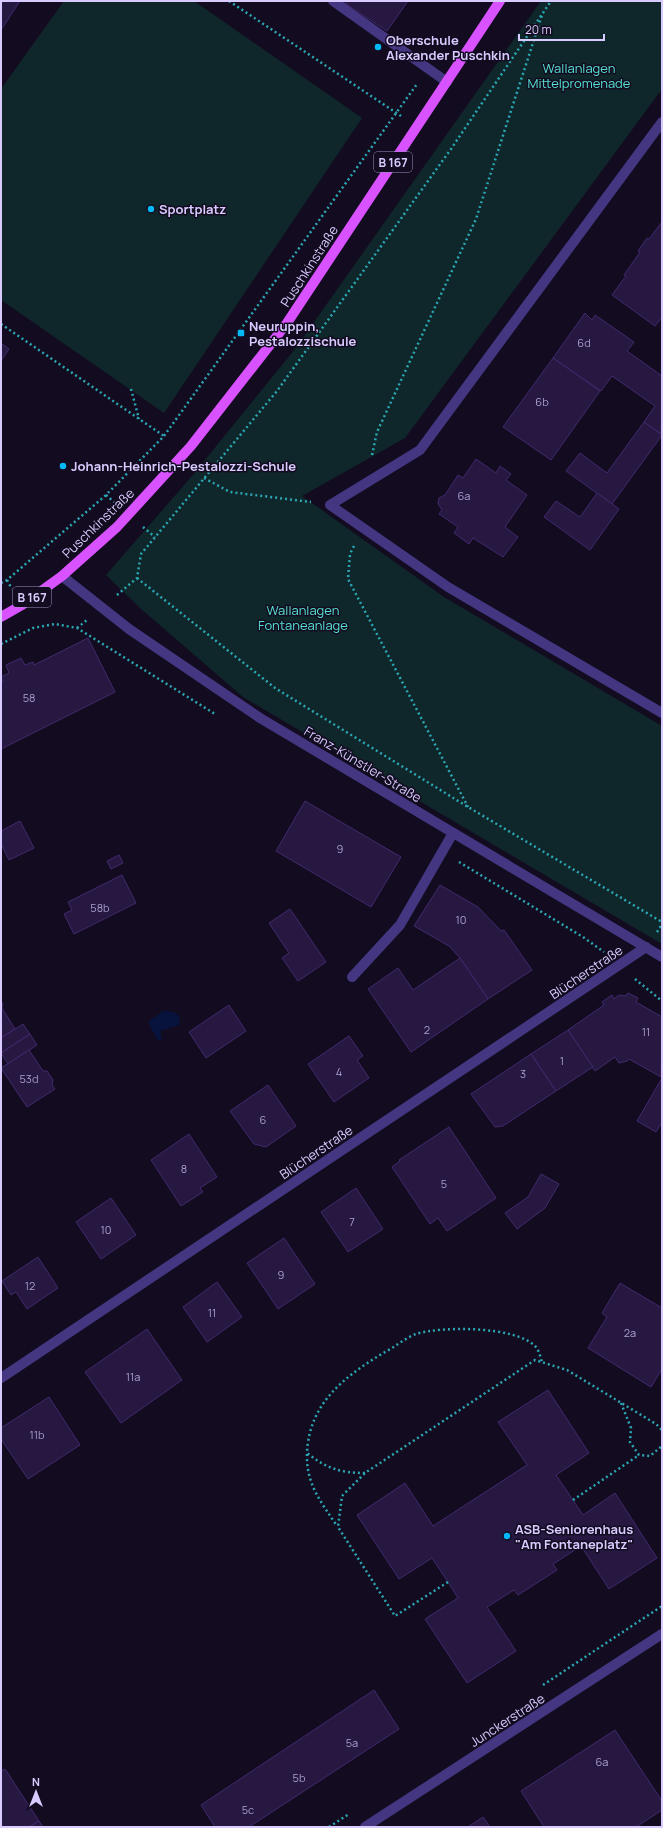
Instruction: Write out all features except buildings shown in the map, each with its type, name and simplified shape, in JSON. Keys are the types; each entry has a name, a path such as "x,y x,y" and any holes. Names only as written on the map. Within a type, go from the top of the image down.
{"main road":[{"name":"Puschkinstraße","path":"62,576 117,527 191,446 287,323 500,1"},
{"name":"B 167","path":"1,616 22,605 62,576"}],"street":[{"path":"333,1 447,82"},
{"path":"662,122 420,450 330,504 448,587 662,713"},
{"name":"Franz-Künstler-Straße","path":"62,576 129,629 260,718 662,957"},
{"path":"352,977 400,925 453,833"},
{"name":"Blücherstraße","path":"1,1378 646,947"},
{"name":"Junckerstraße","path":"365,1827 662,1634"}],"path":[{"path":"229,1 416,126"},
{"path":"551,1 451,149 282,384 141,554 138,578 275,688 468,807 662,922"},
{"path":"365,483 377,432 476,218 543,12"},
{"path":"1,583 7,580 106,495 164,436 428,69"},
{"path":"1,324 164,436"},
{"path":"131,389 140,419"},
{"path":"204,478 230,492 330,504"},
{"path":"364,528 350,554 348,578 468,807"},
{"path":"1,644 33,628 55,624 77,628"},
{"path":"448,1582 395,1616 338,1527 318,1499 307,1470 308,1436 323,1404 337,1386 355,1370 414,1335 441,1329 476,1329 512,1335 534,1344 539,1352 542,1362"},
{"path":"338,1527 342,1496 365,1473 535,1360 567,1370 656,1424 662,1430"},
{"path":"621,1402 631,1428 630,1442 639,1455"},
{"path":"573,1500 639,1455 650,1456 662,1446"},
{"path":"307,1453 321,1464 345,1473 365,1473"}],"green space":[{"name":"Sportplatz","path":"64,1 194,1 362,118 164,413 1,300 1,89"},
{"path":"541,1 662,1 662,89 405,438 302,496 444,597 662,726 662,944 243,697 140,608 106,575 192,476 295,349"}],"shaded area":[{"path":"163,1011 174,1012 179,1016 180,1024 160,1031 162,1039 158,1041 148,1022"}],"place":[{"name":"Oberschule Alexander Puschkin","path":"378,47"},
{"name":"Sportplatz","path":"151,209"},
{"name":"Neuruppin, Pestalozzischule","path":"241,333"},
{"name":"Johann-Heinrich-Pestalozzi-Schule","path":"63,466"},
{"name":"ASB-Seniorenhaus \"Am Fontaneplatz\"","path":"507,1536"}],"park label":[{"name":"Wallanlagen Mittelpromenade","path":"579,76"},
{"name":"Wallanlagen Fontaneanlage","path":"303,618"}]}
